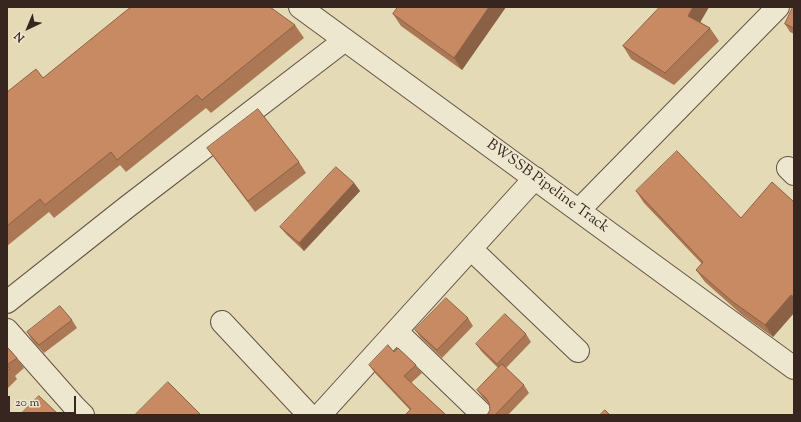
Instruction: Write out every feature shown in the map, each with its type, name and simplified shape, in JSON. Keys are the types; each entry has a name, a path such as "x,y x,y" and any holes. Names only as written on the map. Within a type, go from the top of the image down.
{"street":[{"name":"BWSSB Pipeline Track","path":"300,7 794,368"},
{"path":"579,210 778,7"},
{"path":"7,302 127,207 345,40"},
{"path":"320,415 534,178"},
{"path":"471,249 578,351"},
{"path":"222,322 309,415"},
{"path":"7,330 74,406 84,415"},
{"path":"396,331 483,415"}],"building":[{"path":"132,7 270,7 295,25 202,100 197,95 117,160 111,152 45,205 40,199 7,226 7,92 36,69 43,78"},
{"path":"398,7 489,7 454,58 393,14"},
{"path":"660,7 693,7 688,16 710,28 665,73 623,46"},
{"path":"794,7 794,28 785,24"},
{"path":"258,109 299,162 248,201 207,148"},
{"path":"677,151 741,218 772,182 794,202 794,297 791,295 765,325 733,302 696,270 703,262 636,191"},
{"path":"336,167 354,183 299,243 280,227"},
{"path":"446,298 468,318 437,350 415,330"},
{"path":"60,306 72,320 39,345 27,332"},
{"path":"505,314 526,334 497,364 476,344"},
{"path":"388,345 394,352 398,348 416,365 404,376 445,414 444,415 405,415 411,409 369,365"},
{"path":"7,347 17,358 7,365"},
{"path":"502,364 524,385 495,415 487,415 490,410 489,403 477,390"},
{"path":"168,382 201,415 135,415"},
{"path":"39,396 59,415 20,415"},
{"path":"605,410 610,415 600,415"}]}
